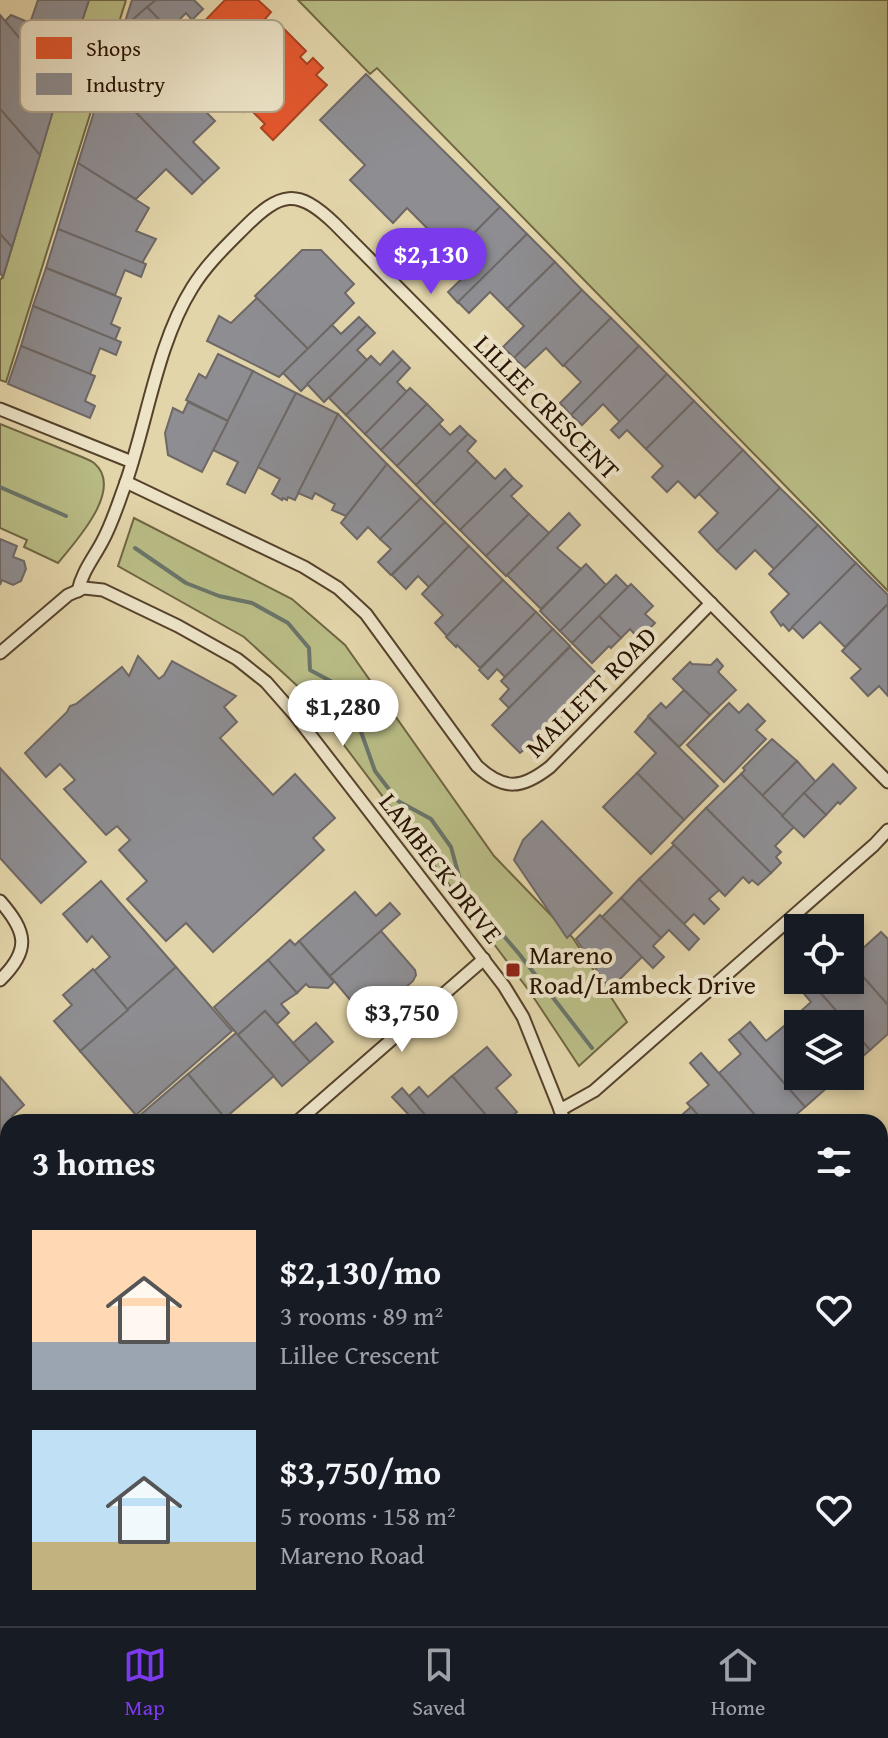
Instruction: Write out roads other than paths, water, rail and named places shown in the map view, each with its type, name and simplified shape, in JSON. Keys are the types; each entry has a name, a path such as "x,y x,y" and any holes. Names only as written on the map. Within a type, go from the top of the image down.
{"street":[{"name":"LILLEE CRESCENT","path":"78,591 82,576 108,531 172,329 191,290 216,257 265,208 293,198 303,200 335,224 888,782"},
{"path":"0,409 132,462"},
{"name":"MALLETT ROAD","path":"126,482 304,567 338,588 366,614 477,766 490,778 506,784 521,784 534,779 550,767 711,603"},
{"name":"LAMBECK DRIVE","path":"78,591 93,588 115,595 215,645 257,673 280,696 513,1000 523,1017 562,1114"},
{"path":"0,653 58,602 78,591"},
{"path":"560,1110 594,1091 888,830"},
{"path":"0,901 16,920 22,940 17,961 0,980"},
{"path":"306,1114 484,959"}],"waterway":[{"path":"0,487 66,516"},
{"path":"135,548 186,583 219,596 252,603 288,623 309,648 310,670 336,684 352,698 375,771 398,801 431,819 451,847 462,887 520,955 592,1048"}],"place":[{"name":"Mareno Road/Lambeck Drive","path":"513,970"}]}
